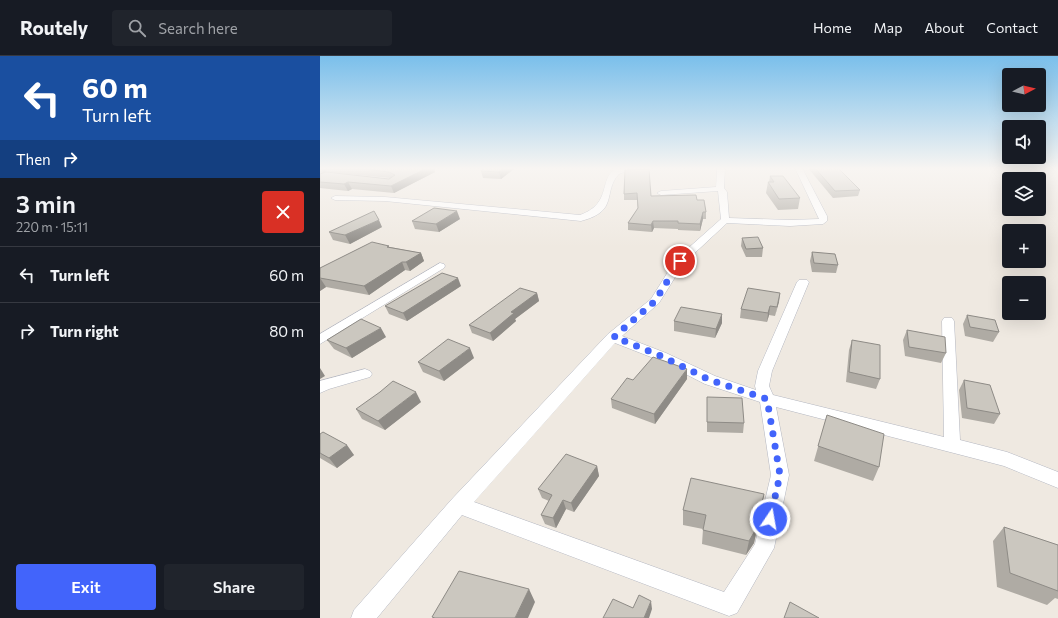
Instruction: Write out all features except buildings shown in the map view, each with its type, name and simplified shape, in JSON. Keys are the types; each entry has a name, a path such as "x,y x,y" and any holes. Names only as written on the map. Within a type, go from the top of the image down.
{"street":[{"path":"335,198 386,199 581,218 590,216 598,211 608,194"},
{"path":"723,194 725,220"},
{"path":"362,618 459,505 614,337 655,301 680,261 725,220 790,223 823,221 823,216 812,194"},
{"path":"755,231 790,223"},
{"path":"320,340 440,266"},
{"path":"459,505 729,605 764,548 780,475 767,399 762,386 765,370 803,282"},
{"path":"948,321 953,435 952,444"},
{"path":"614,337 661,356 710,380 767,399 952,444 1007,459 1058,480"},
{"path":"320,388 324,385 365,374"}],"route":[{"path":"680,261 655,301 614,337 661,356 710,380 767,399 780,475 770,519"}]}
